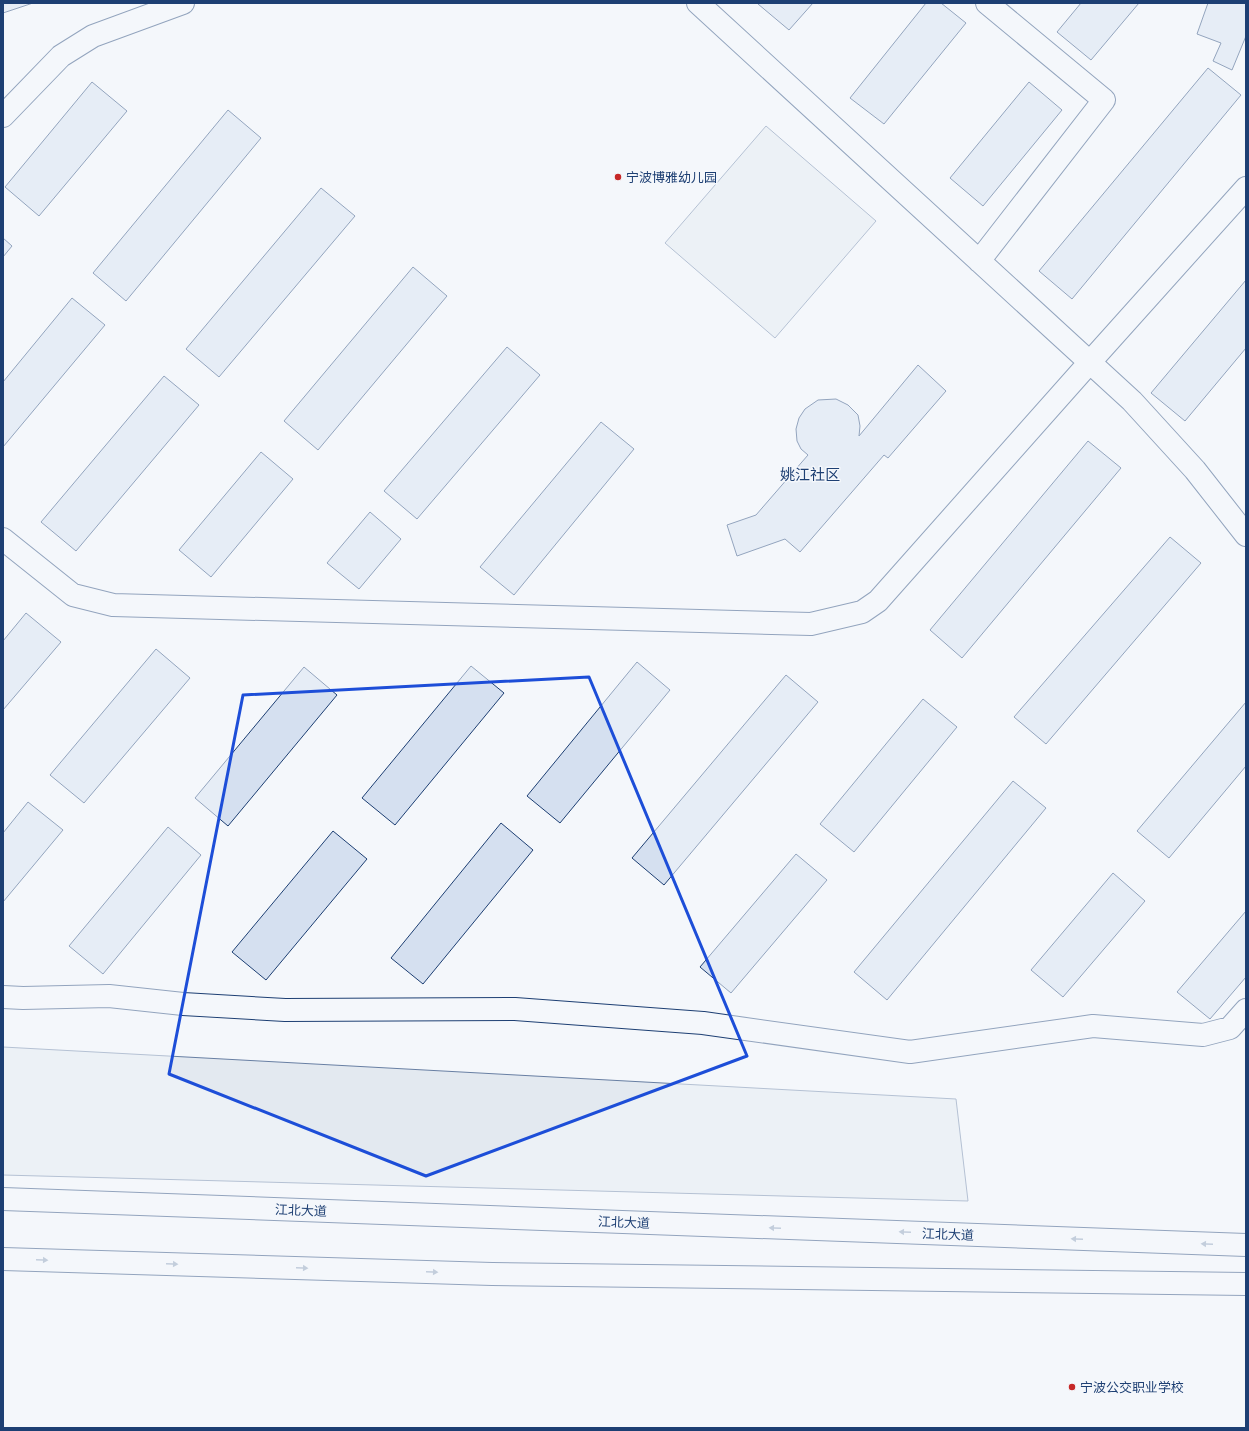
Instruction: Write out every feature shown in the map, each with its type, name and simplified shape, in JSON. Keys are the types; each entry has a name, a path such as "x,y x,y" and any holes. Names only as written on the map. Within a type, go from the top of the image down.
{"main road":[{"path":"3,116 61,56 80,44 93,36 183,3"},
{"path":"698,3 1132,401 1195,470 1246,535"},
{"path":"979,261 1104,100 987,3"},
{"path":"3,539 73,595 113,605 811,624 862,612 878,601 1246,188"},
{"path":"3,997 108,996 183,1004 284,1010 515,1009 703,1023 910,1052 1093,1026 1202,1035 1230,1028 1246,1010"},
{"name":"江北大道","path":"3,1199 1246,1245"},
{"path":"3,1259 492,1274 1246,1284"}],"highlighted area":[{"path":"589,677 747,1056 426,1176 169,1074 243,695"}],"shaded area":[{"path":"766,126 876,221 775,338 665,243"},
{"path":"3,1047 956,1099 968,1201 3,1175"}],"building":[{"path":"3,3 33,3 3,13"},
{"path":"813,3 789,30 758,4"},
{"path":"926,3 941,3 966,23 884,124 850,98"},
{"path":"1081,3 1139,3 1091,60 1057,32"},
{"path":"1208,3 1246,3 1246,36 1232,70 1213,61 1221,43 1197,34"},
{"path":"1208,68 1241,95 1072,299 1039,271"},
{"path":"92,82 127,111 39,216 5,187"},
{"path":"1029,82 1062,110 983,206 950,178"},
{"path":"228,110 261,138 126,301 93,273"},
{"path":"321,188 355,216 219,377 186,349"},
{"path":"3,238 12,246 3,257"},
{"path":"413,267 447,296 318,450 284,421"},
{"path":"1246,280 1246,348 1185,421 1151,393"},
{"path":"72,298 105,325 3,447 3,382"},
{"path":"507,347 540,375 417,519 384,491"},
{"path":"918,365 946,391 888,458 884,455 800,552 785,539 737,556 727,525 756,515 808,455 801,449 797,441 796,429 799,418 805,409 818,400 836,399 848,405 858,415 860,426 859,436"},
{"path":"164,376 199,405 76,551 41,522"},
{"path":"601,422 634,449 514,595 480,567"},
{"path":"1088,441 1121,468 962,658 930,630"},
{"path":"261,452 293,479 211,577 179,550"},
{"path":"370,512 401,539 359,589 327,563"},
{"path":"1170,537 1201,563 1046,744 1014,717"},
{"path":"26,613 61,642 3,710 3,641"},
{"path":"156,649 190,678 84,803 50,775"},
{"path":"637,662 670,690 560,823 527,796"},
{"path":"471,666 504,693 395,825 362,798"},
{"path":"304,667 337,695 228,826 195,798"},
{"path":"786,675 818,702 664,885 632,858"},
{"path":"923,699 957,727 854,852 820,824"},
{"path":"1246,702 1246,766 1169,858 1137,831"},
{"path":"1013,781 1046,808 887,1000 854,972"},
{"path":"28,802 63,830 3,902 3,833"},
{"path":"501,823 533,850 423,984 391,958"},
{"path":"168,827 201,855 103,974 69,946"},
{"path":"333,831 367,859 266,980 232,952"},
{"path":"796,854 827,880 731,993 700,967"},
{"path":"1113,873 1145,901 1063,997 1031,970"},
{"path":"1246,911 1246,977 1210,1019 1177,992"}],"place":[{"name":"宁波博雅幼儿园","path":"618,177"},
{"name":"宁波公交职业学校","path":"1072,1387"}],"district":[{"name":"姚江社区","path":"810,475"}]}
